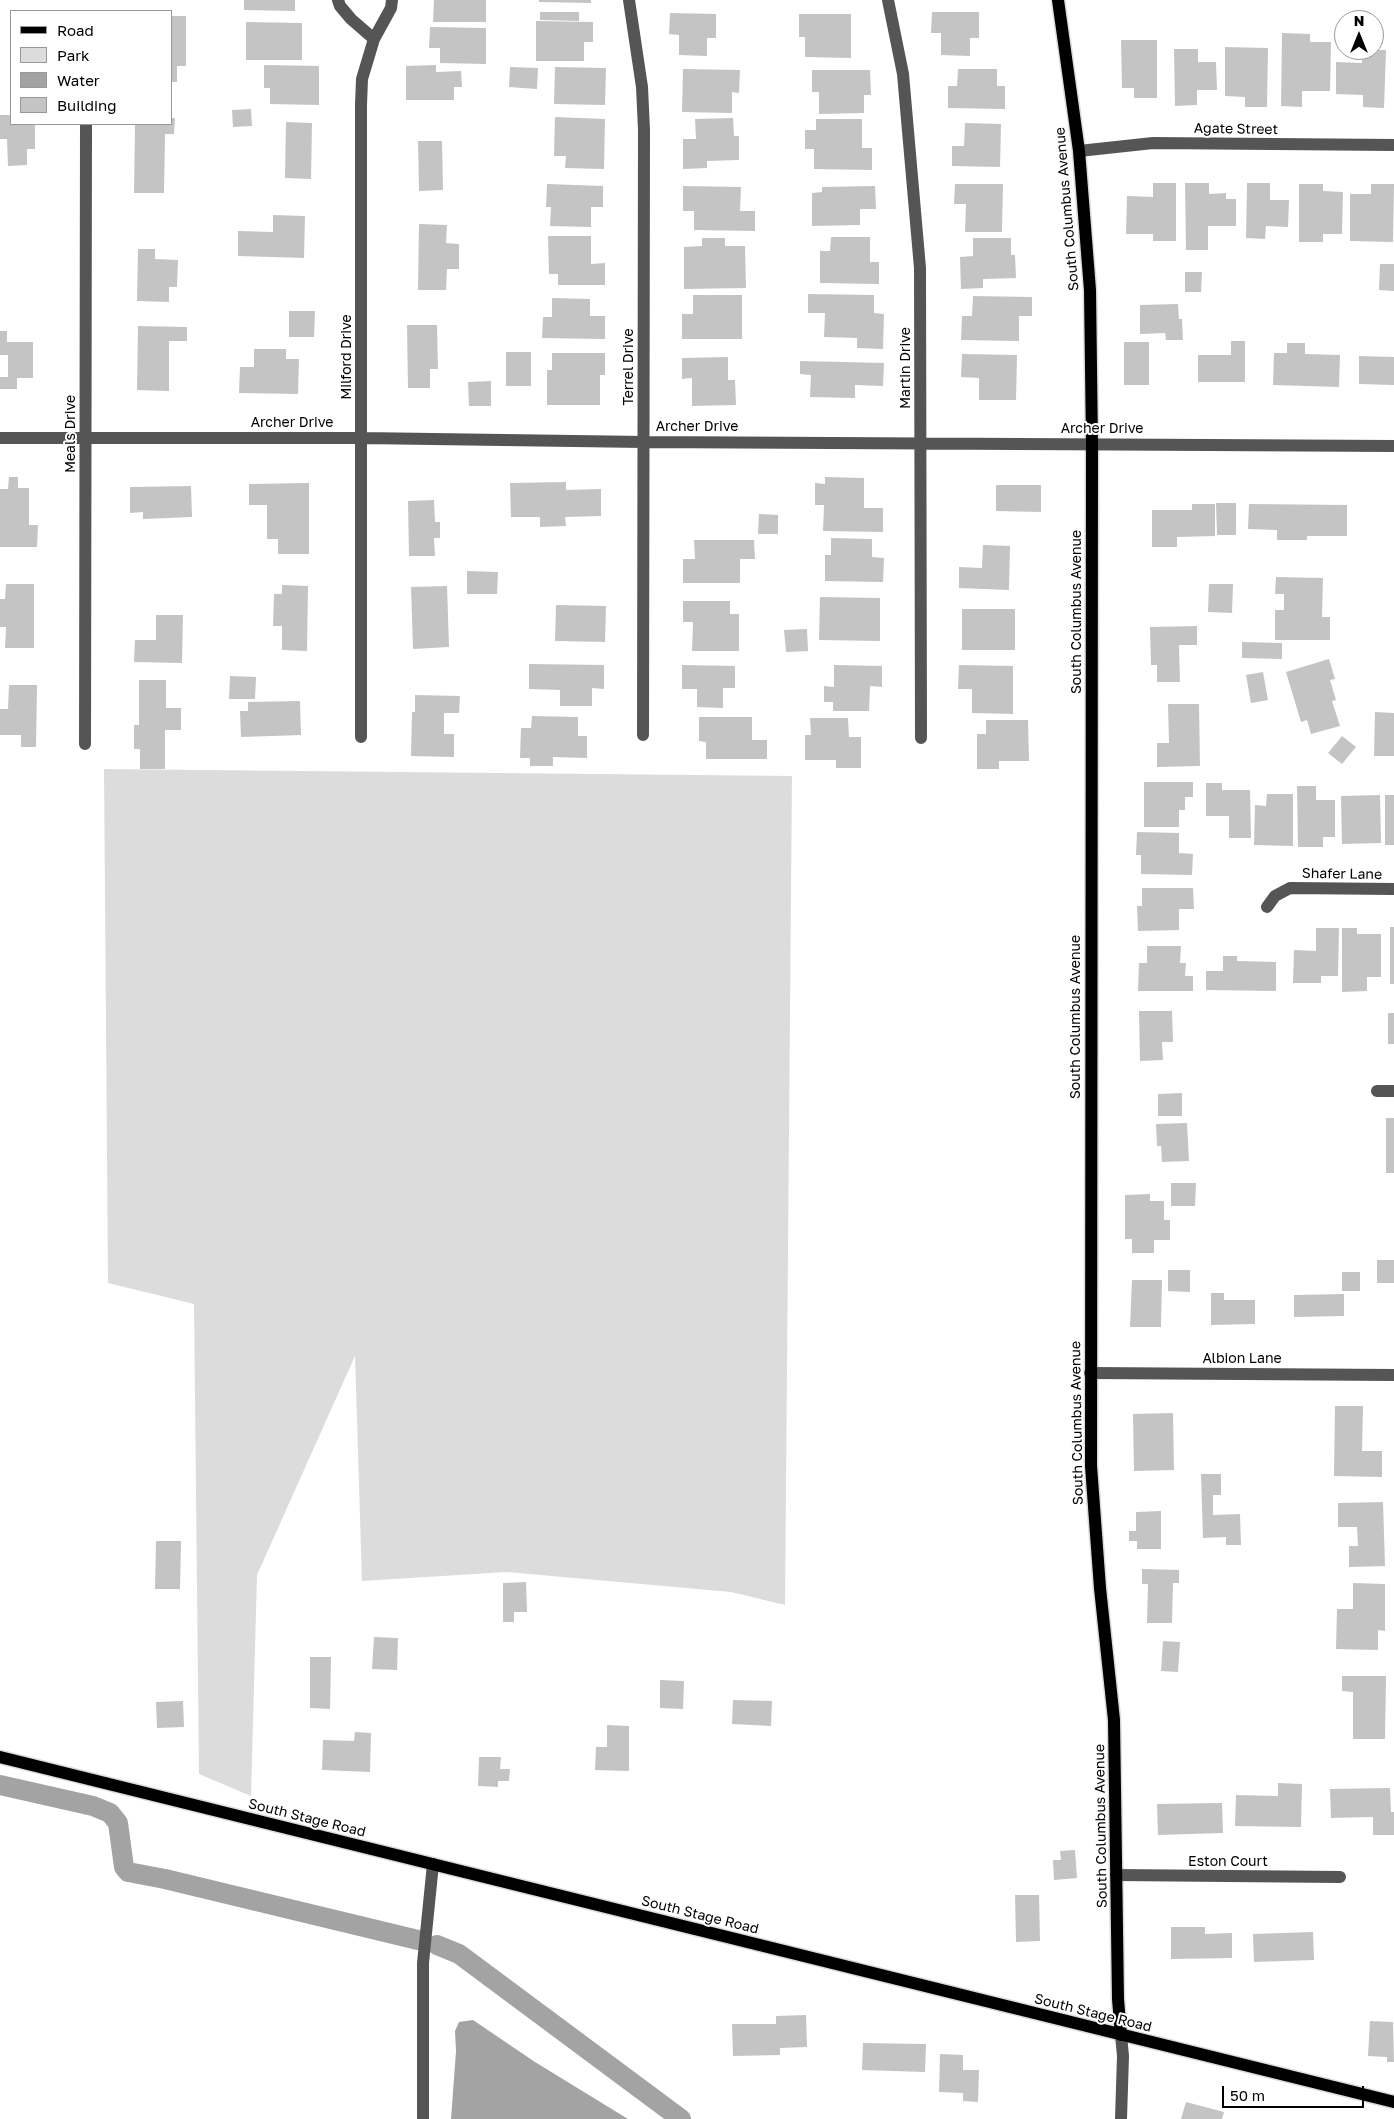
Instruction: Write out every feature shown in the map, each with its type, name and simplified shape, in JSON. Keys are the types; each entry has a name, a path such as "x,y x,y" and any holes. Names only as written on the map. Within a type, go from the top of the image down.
{"main road":[{"name":"South Columbus Avenue","path":"1058,0 1079,151 1090,290 1092,444 1090,1373 1093,1495 1114,1720 1118,1999 1121,2035"},
{"name":"South Stage Road","path":"0,1757 1394,2102"}],"street":[{"path":"338,0 340,6 351,19 374,39"},
{"name":"Milford Drive","path":"361,738 361,96 362,79 374,39 391,8 392,0"},
{"name":"Terrel Drive","path":"629,0 642,87 644,130 643,735"},
{"name":"Martin Drive","path":"888,0 903,74 920,268 922,443 921,738"},
{"name":"Meals Drive","path":"86,125 86,744"},
{"name":"Agate Street","path":"1079,151 1153,143 1394,145"},
{"name":"Archer Drive","path":"0,438 362,438 644,442 1394,446"},
{"name":"Shafer Lane","path":"1267,907 1275,896 1290,888 1394,890"},
{"path":"1377,1091 1394,1091"},
{"name":"Albion Lane","path":"1090,1373 1394,1375"},
{"path":"424,2119 424,1963 433,1864"},
{"name":"Eston Court","path":"1116,1876 1340,1877"},
{"path":"1121,2035 1123,2056 1121,2119"}],"green space":[{"path":"104,769 792,776 785,1605 731,1592 507,1572 362,1581 355,1356 257,1575 251,1796 199,1774 194,1304 108,1283"}],"water":[{"path":"473,2020 535,2062 628,2119 451,2119 456,2051 455,2031 459,2022"}],"building":[{"path":"244,0 295,0 295,11 244,10"},
{"path":"434,0 486,0 486,22 433,22"},
{"path":"539,0 591,0 591,3 539,2"},
{"path":"540,12 579,12 579,21 540,20"},
{"path":"932,12 979,12 979,38 970,38 970,56 941,55 941,33 931,33"},
{"path":"670,13 716,14 716,38 707,38 707,56 679,55 679,35 669,34"},
{"path":"799,14 851,14 851,58 805,57 805,37 799,37"},
{"path":"172,16 186,16 186,66 177,66 177,82 172,82"},
{"path":"536,21 593,22 593,42 584,42 584,61 536,61"},
{"path":"246,22 302,23 302,60 246,60"},
{"path":"430,27 486,28 486,64 440,63 440,48 429,48"},
{"path":"1282,33 1310,34 1310,42 1331,42 1330,91 1302,91 1302,107 1281,106"},
{"path":"1121,40 1157,40 1157,98 1134,98 1134,88 1122,88"},
{"path":"1225,47 1268,48 1267,107 1245,107 1245,97 1225,96"},
{"path":"1174,49 1198,49 1198,62 1216,62 1217,90 1197,90 1197,105 1175,106"},
{"path":"1384,50 1386,50 1384,108 1363,107 1363,95 1336,94 1336,62 1362,63 1362,60 1384,60"},
{"path":"264,65 319,66 319,105 270,104 270,88 264,88"},
{"path":"436,65 436,72 461,71 462,87 454,87 454,100 406,100 406,66"},
{"path":"510,67 538,68 537,89 509,87"},
{"path":"555,67 606,68 605,105 554,104"},
{"path":"683,69 740,70 739,93 732,92 732,113 682,112"},
{"path":"958,69 997,69 997,86 1005,86 1005,109 948,108 948,86 957,86"},
{"path":"812,70 870,70 871,95 864,95 864,113 819,114 819,92 812,92"},
{"path":"251,109 252,126 233,127 232,110"},
{"path":"0,115 10,115 10,125 35,125 35,149 27,149 27,165 8,166 7,139 0,139"},
{"path":"555,117 605,119 604,169 565,168 566,156 554,156"},
{"path":"172,118 175,118 174,134 165,134 164,193 134,193 135,125 172,125"},
{"path":"733,118 734,136 739,136 739,160 707,161 707,168 683,169 683,139 696,139 695,119"},
{"path":"816,119 862,119 862,148 872,148 872,170 814,169 814,149 805,149 805,130 816,130"},
{"path":"286,122 312,123 311,179 285,178"},
{"path":"965,123 1001,124 1000,167 952,166 952,146 964,146"},
{"path":"418,141 442,141 443,190 419,191"},
{"path":"1153,183 1176,183 1176,241 1153,241 1153,234 1126,234 1127,196 1153,197"},
{"path":"1185,183 1209,183 1209,194 1226,193 1226,199 1236,199 1236,226 1208,226 1208,250 1186,250"},
{"path":"1247,183 1270,183 1270,200 1289,200 1288,227 1266,226 1265,239 1246,238"},
{"path":"547,184 603,186 603,207 591,207 591,227 550,226 551,207 546,207"},
{"path":"955,184 1003,184 1002,232 965,232 966,204 954,204"},
{"path":"1299,184 1323,184 1323,191 1343,192 1342,234 1323,234 1323,242 1299,242"},
{"path":"1371,184 1394,184 1393,242 1350,241 1350,194 1371,194"},
{"path":"683,186 741,187 740,211 755,211 755,231 694,230 694,211 683,211"},
{"path":"875,186 876,209 860,209 860,225 812,226 812,193 822,192 822,187"},
{"path":"273,215 305,216 304,258 238,256 238,231 273,232"},
{"path":"419,224 447,225 446,243 459,244 459,269 447,269 446,290 418,290"},
{"path":"548,236 591,236 591,264 605,263 605,285 558,285 558,274 549,274"},
{"path":"831,237 870,237 870,262 879,262 879,284 820,283 820,251 830,251"},
{"path":"702,238 725,238 725,246 745,246 746,288 684,289 684,247 702,246"},
{"path":"973,238 1011,238 1011,255 1015,255 1016,278 983,279 983,288 961,289 960,257 973,256"},
{"path":"138,249 155,249 155,259 178,260 177,287 169,287 169,302 137,301"},
{"path":"1380,264 1394,264 1394,291 1379,290"},
{"path":"1185,272 1202,272 1201,292 1185,292"},
{"path":"808,294 874,295 874,313 884,314 883,349 857,348 857,338 824,337 825,313 808,313"},
{"path":"693,295 742,295 742,339 682,339 682,314 693,314"},
{"path":"973,296 1032,297 1032,316 1019,316 1019,341 961,340 962,316 972,316"},
{"path":"552,298 590,299 590,316 605,316 605,339 542,338 543,317 552,317"},
{"path":"1178,304 1179,319 1182,319 1183,340 1166,340 1165,333 1140,334 1140,305"},
{"path":"289,311 315,311 314,337 289,337"},
{"path":"407,325 437,325 438,369 430,369 430,388 408,388"},
{"path":"138,326 187,327 187,341 169,341 169,391 137,390"},
{"path":"0,331 7,331 7,342 33,342 33,378 17,378 17,389 0,389 0,377 8,377 8,355 0,355"},
{"path":"1231,341 1245,341 1245,382 1198,382 1198,355 1231,355"},
{"path":"1124,342 1149,342 1149,385 1124,385"},
{"path":"1287,343 1305,343 1305,354 1340,355 1339,387 1273,385 1274,353 1287,353"},
{"path":"254,349 286,349 286,359 299,359 298,394 239,393 240,367 254,367"},
{"path":"506,352 531,352 531,386 506,386"},
{"path":"552,353 605,353 605,375 600,375 600,405 547,405 547,370 552,370"},
{"path":"962,354 1017,355 1016,400 979,400 979,378 961,377"},
{"path":"1359,356 1394,357 1394,385 1359,384"},
{"path":"728,357 728,380 735,380 736,405 692,406 692,378 682,379 682,358"},
{"path":"800,361 884,363 883,386 855,385 855,398 810,397 811,375 800,374"},
{"path":"491,381 491,406 469,406 468,382"},
{"path":"9,477 18,477 18,488 29,488 29,525 38,525 37,547 0,547 0,489 8,489"},
{"path":"825,477 864,478 864,508 883,508 883,532 823,531 824,505 815,505 815,483 825,484"},
{"path":"566,482 566,490 601,489 601,516 565,517 566,526 540,527 540,517 511,517 510,483"},
{"path":"309,483 309,554 278,554 278,539 267,539 267,505 249,505 249,484"},
{"path":"996,485 1041,485 1041,512 996,511"},
{"path":"191,486 192,517 143,519 143,512 130,513 130,487"},
{"path":"434,500 435,522 440,522 440,538 434,538 435,556 409,556 408,501"},
{"path":"1216,503 1236,503 1236,535 1217,535"},
{"path":"1192,504 1215,504 1215,536 1177,537 1177,547 1152,547 1152,510 1192,510"},
{"path":"1249,504 1347,505 1347,536 1307,536 1307,540 1277,540 1277,530 1248,529"},
{"path":"759,514 778,515 778,534 758,534"},
{"path":"831,538 872,539 872,557 884,558 883,582 825,581 825,555 831,555"},
{"path":"694,540 754,540 755,559 740,559 740,583 683,583 683,559 695,559"},
{"path":"983,545 1010,546 1009,590 959,588 959,567 982,568"},
{"path":"467,571 498,572 497,594 467,594"},
{"path":"1276,577 1323,578 1322,617 1330,617 1330,640 1275,640 1275,610 1284,610 1284,594 1275,594"},
{"path":"6,584 34,584 34,648 5,648 6,627 0,627 0,599 5,599"},
{"path":"1209,584 1233,584 1232,613 1208,612"},
{"path":"282,585 308,586 307,651 282,650 282,626 273,626 274,594 282,594"},
{"path":"447,586 449,647 413,649 411,587"},
{"path":"820,597 880,598 880,641 819,640"},
{"path":"683,601 730,601 730,614 739,614 739,651 692,651 693,622 683,622"},
{"path":"556,605 606,606 605,642 555,641"},
{"path":"962,609 1015,609 1015,650 962,650"},
{"path":"156,615 183,615 182,663 134,662 135,640 156,640"},
{"path":"1197,626 1197,645 1179,645 1180,682 1157,682 1157,665 1151,665 1150,627"},
{"path":"807,629 808,651 786,652 784,630"},
{"path":"1242,642 1282,643 1282,659 1242,658"},
{"path":"1329,659 1335,679 1330,680 1336,700 1332,701 1340,726 1311,734 1307,720 1301,722 1286,672"},
{"path":"529,664 604,665 604,689 592,688 592,706 560,706 560,690 529,689"},
{"path":"682,665 735,666 735,688 723,688 723,708 697,707 697,689 682,689"},
{"path":"834,665 882,666 882,687 870,686 869,711 833,711 833,702 824,702 824,686 834,687"},
{"path":"959,665 1013,666 1013,714 972,713 972,689 958,689"},
{"path":"1263,672 1268,700 1251,703 1246,675"},
{"path":"230,676 256,677 255,699 229,699"},
{"path":"139,680 166,680 166,708 181,708 181,730 165,730 165,769 140,769 140,749 134,749 134,725 139,725"},
{"path":"9,685 37,685 36,747 21,747 21,735 0,735 0,709 8,709"},
{"path":"415,695 460,696 459,713 444,713 444,734 454,734 454,757 411,756 412,712 415,712"},
{"path":"300,701 301,735 241,737 240,711 248,711 248,702"},
{"path":"1168,704 1199,704 1200,766 1157,767 1157,743 1169,743"},
{"path":"1375,712 1394,713 1394,756 1374,756"},
{"path":"532,716 578,717 578,736 587,736 587,758 553,757 553,766 530,766 530,758 520,758 521,728 531,728"},
{"path":"699,717 752,717 752,740 767,740 767,759 706,759 706,742 699,741"},
{"path":"810,718 848,718 849,737 861,737 861,768 836,768 836,760 805,760 805,735 811,735"},
{"path":"986,720 1028,720 1029,761 999,761 999,769 977,769 977,734 986,734"},
{"path":"1342,736 1356,747 1342,764 1328,753"},
{"path":"1144,782 1193,782 1193,797 1185,797 1185,810 1179,810 1179,827 1144,827"},
{"path":"1206,783 1222,783 1222,790 1250,790 1251,838 1229,838 1229,816 1206,816"},
{"path":"1297,786 1316,786 1316,800 1335,800 1335,837 1323,837 1323,847 1298,847"},
{"path":"1267,794 1293,794 1293,846 1254,845 1255,805 1266,806"},
{"path":"1380,795 1381,843 1342,844 1341,796"},
{"path":"1385,795 1394,795 1394,845 1385,845"},
{"path":"1137,832 1179,833 1179,853 1193,854 1192,875 1141,874 1141,855 1136,855"},
{"path":"1142,888 1193,888 1194,909 1179,909 1179,930 1138,931 1137,906 1142,906"},
{"path":"1390,927 1394,927 1394,984 1390,984"},
{"path":"1316,928 1339,928 1338,976 1321,976 1321,983 1293,983 1294,950 1316,951"},
{"path":"1342,928 1357,928 1357,934 1381,934 1381,977 1367,977 1367,991 1342,992"},
{"path":"1147,946 1181,946 1180,963 1186,963 1185,976 1193,976 1193,991 1138,991 1139,963 1147,963"},
{"path":"1223,956 1237,956 1237,961 1276,962 1276,991 1206,990 1206,971 1223,971"},
{"path":"1139,1011 1172,1011 1173,1042 1162,1042 1163,1060 1140,1061"},
{"path":"1388,1013 1394,1013 1394,1044 1388,1044"},
{"path":"1182,1093 1182,1116 1158,1116 1158,1094"},
{"path":"1386,1118 1394,1118 1394,1173 1386,1173"},
{"path":"1187,1123 1189,1161 1162,1162 1161,1146 1157,1146 1156,1124"},
{"path":"1171,1183 1196,1183 1195,1206 1171,1206"},
{"path":"1150,1194 1150,1201 1164,1201 1164,1220 1170,1220 1170,1240 1154,1240 1154,1253 1132,1253 1132,1239 1125,1239 1125,1195"},
{"path":"1377,1260 1394,1260 1394,1283 1377,1283"},
{"path":"1168,1270 1190,1270 1190,1292 1168,1291"},
{"path":"1342,1272 1360,1272 1360,1291 1342,1291"},
{"path":"1132,1280 1162,1280 1161,1327 1130,1327"},
{"path":"1211,1293 1224,1293 1224,1300 1255,1300 1255,1324 1211,1325"},
{"path":"1344,1294 1344,1316 1294,1317 1294,1295"},
{"path":"1335,1406 1363,1406 1362,1451 1382,1451 1382,1477 1334,1476"},
{"path":"1173,1413 1174,1470 1134,1471 1133,1414"},
{"path":"1201,1474 1221,1474 1221,1495 1213,1495 1213,1515 1240,1514 1241,1545 1226,1545 1226,1537 1203,1538"},
{"path":"1383,1502 1385,1566 1349,1567 1349,1546 1358,1546 1357,1527 1338,1527 1338,1503"},
{"path":"1161,1511 1161,1549 1137,1549 1137,1541 1129,1541 1129,1531 1136,1531 1136,1512"},
{"path":"156,1541 181,1541 180,1589 155,1589"},
{"path":"1142,1569 1179,1570 1179,1583 1173,1583 1172,1623 1147,1623 1148,1584 1142,1584"},
{"path":"526,1582 527,1612 514,1612 514,1622 503,1622 503,1583"},
{"path":"1353,1583 1385,1584 1385,1631 1378,1630 1378,1650 1336,1649 1337,1609 1353,1609"},
{"path":"374,1637 398,1638 397,1670 372,1669"},
{"path":"1163,1641 1180,1642 1178,1672 1161,1671"},
{"path":"310,1657 331,1657 330,1709 310,1708"},
{"path":"1342,1676 1386,1676 1385,1739 1353,1739 1353,1692 1342,1691"},
{"path":"660,1680 684,1681 683,1709 660,1708"},
{"path":"733,1700 772,1701 771,1726 732,1724"},
{"path":"183,1701 184,1727 157,1728 156,1702"},
{"path":"607,1725 629,1726 629,1771 595,1770 596,1747 607,1747"},
{"path":"355,1732 371,1733 370,1772 322,1770 323,1740 354,1741"},
{"path":"479,1757 501,1757 500,1769 510,1769 509,1781 498,1781 498,1787 478,1786"},
{"path":"1278,1783 1302,1784 1301,1827 1235,1826 1236,1795 1278,1796"},
{"path":"1390,1788 1391,1812 1394,1812 1394,1835 1373,1835 1373,1817 1331,1818 1330,1789"},
{"path":"1222,1803 1223,1833 1158,1835 1157,1804"},
{"path":"1075,1850 1077,1878 1054,1880 1053,1860 1061,1860 1060,1851"},
{"path":"1015,1895 1039,1895 1040,1941 1016,1942"},
{"path":"1171,1927 1205,1927 1205,1934 1232,1933 1232,1958 1171,1959"},
{"path":"1313,1932 1314,1960 1254,1962 1253,1934"},
{"path":"806,2015 807,2047 780,2048 780,2055 733,2056 732,2024 776,2024 776,2016"},
{"path":"1370,2021 1393,2022 1394,2062 1387,2062 1387,2057 1368,2056"},
{"path":"863,2043 926,2044 925,2072 862,2070"},
{"path":"940,2054 963,2055 963,2070 979,2070 978,2102 963,2101 963,2093 939,2092"},
{"path":"1186,2102 1224,2112 1222,2119 1181,2119"}],"waterway":[{"path":"0,1785 93,1806 110,1813 118,1823 124,1867 128,1872 165,1879 418,1940"},
{"path":"437,1945 459,1954 681,2119"}]}
